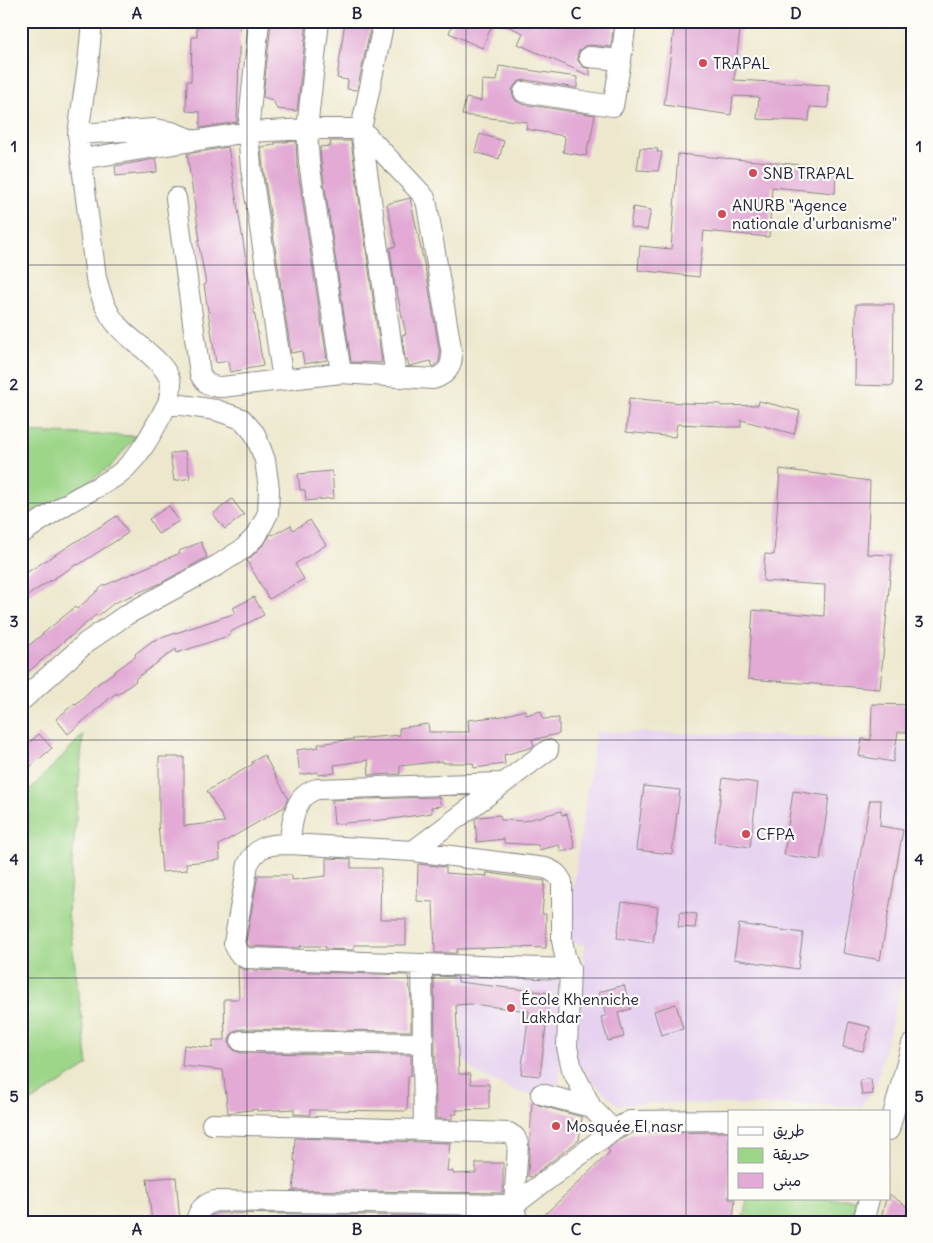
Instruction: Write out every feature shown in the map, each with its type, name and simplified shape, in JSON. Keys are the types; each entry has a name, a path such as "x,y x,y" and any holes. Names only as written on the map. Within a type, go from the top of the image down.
{"street":[{"path":"21,534 48,515 108,482 121,472 142,448 168,403 171,393 171,382 168,375 155,359 119,327 109,313 101,297 96,278 78,134 92,21"},
{"path":"259,21 248,132 251,168 283,380"},
{"path":"319,21 307,129 309,162 341,373"},
{"path":"384,21 361,129 396,377"},
{"path":"524,92 613,106 626,21"},
{"path":"589,57 621,60"},
{"path":"80,160 248,132 361,129 420,192 427,205 452,354 450,368 440,377 433,380 341,373 216,387 206,383 200,374 176,198"},
{"path":"78,134 154,130 172,132 193,140"},
{"path":"21,700 87,642 126,616 218,565 243,548 257,535 268,513 269,489 265,460 255,434 242,419 216,410 168,403"},
{"path":"413,851 548,750"},
{"path":"289,844 296,807 302,797 311,791 322,789 502,783"},
{"path":"570,969 246,958 238,953 234,938 248,864 257,851 264,847 272,844 289,844 413,851 546,868 553,871 562,882 562,940 570,969 567,1047 572,1068 591,1107 613,1130"},
{"path":"422,964 424,1130"},
{"path":"241,1041 423,1043"},
{"path":"890,1126 910,1052"},
{"path":"541,1094 591,1107"},
{"path":"196,1222 197,1216 204,1206 209,1202 222,1200 516,1213 613,1130 630,1120 728,1120"},
{"path":"212,1124 512,1134 518,1144 516,1213"},
{"path":"863,1222 869,1200"}],"shaded area":[{"name":"CFPA","path":"596,732 791,736 912,745 912,923 903,978 875,1088 861,1106 650,1103 618,1105 591,1080 574,1059 585,945 565,941"},
{"name":"École Khenniche Lakhdar","path":"462,972 560,980 560,1075 558,1085 544,1084 541,1094 525,1094 479,1075 469,1067 462,1056 461,1049"}],"green space":[{"path":"21,432 136,436 110,467 21,530"},
{"path":"83,735 68,913 88,1065 21,1108 21,799"},
{"path":"747,1200 857,1200 850,1222 742,1222"}],"building":[{"path":"197,21 240,21 237,122 200,128 200,112 186,111 187,81 191,81 192,37 197,37"},
{"path":"284,21 307,21 297,111 277,109 273,100 263,97 271,23 284,24"},
{"path":"345,21 372,21 357,90 347,89 348,80 337,78"},
{"path":"454,21 494,21 482,48 449,33"},
{"path":"496,21 614,21 611,47 584,46 577,55 578,61 583,67 590,69 590,76 518,44 523,33"},
{"name":"TRAPAL","path":"675,21 741,21 734,80 829,85 828,108 810,107 809,121 757,119 759,97 733,96 731,115 664,105"},
{"path":"499,66 577,77 577,88 526,80 520,81 512,90 516,101 522,104 595,115 586,156 563,152 564,136 526,129 527,122 462,115 466,98 481,101 482,80 497,81"},
{"path":"480,134 504,141 499,159 475,152"},
{"path":"296,141 297,164 327,360 304,364 302,351 291,353 261,147 275,145 274,143"},
{"path":"330,141 351,141 382,363 351,362 321,161 320,147 331,146"},
{"path":"228,147 263,366 230,372 228,361 216,363 187,154"},
{"path":"640,148 658,149 657,152 662,152 658,171 637,170"},
{"path":"678,154 836,168 835,193 772,187 769,237 704,231 699,277 638,270 640,246 671,249"},
{"path":"156,159 157,172 116,176 115,166"},
{"path":"410,198 427,277 440,355 439,362 433,367 431,361 409,366 407,359 405,359 402,335 406,334 394,280 390,248 396,246 387,204"},
{"path":"633,207 651,210 647,230 630,227"},
{"path":"856,304 894,304 893,386 855,385"},
{"path":"629,398 682,403 721,404 721,406 758,405 759,401 800,411 794,434 741,420 741,427 677,424 675,437 626,432"},
{"path":"185,451 190,478 174,481 170,454"},
{"path":"780,469 870,481 867,554 892,555 880,689 748,679 753,610 824,616 825,585 763,581 765,554 774,555"},
{"path":"332,471 334,498 306,501 305,490 300,490 298,474"},
{"path":"232,499 244,515 225,529 213,514"},
{"path":"169,506 179,521 158,534 149,519"},
{"path":"117,516 128,533 21,600 21,576"},
{"path":"310,520 326,545 295,564 304,579 269,599 247,561 265,543 270,535 291,525 293,530"},
{"path":"201,542 207,557 161,583 114,603 98,616 97,614 21,678 21,652 75,607 77,609 103,586"},
{"path":"254,597 264,615 230,632 231,635 177,653 176,649 135,679 136,681 117,695 116,693 68,734 56,719 95,686 136,656 135,654 152,641 236,613 233,608"},
{"path":"872,704 912,705 912,732 898,732 893,762 859,756 862,739 871,740"},
{"path":"525,710 526,715 541,711 543,719 559,718 559,734 532,740 534,746 504,755 505,764 474,768 473,763 443,763 443,761 400,766 400,774 369,775 368,760 334,765 335,773 318,775 318,772 300,775 297,750 319,747 318,744 400,735 399,728 428,724 429,732 469,732 468,720 503,716"},
{"path":"39,734 52,748 21,775 21,750"},
{"path":"264,755 288,798 284,807 219,845 220,860 186,863 187,870 162,872 158,823 159,757 184,757 184,826 225,822 207,791 253,764 252,762"},
{"path":"723,778 758,783 750,847 714,842"},
{"path":"644,786 680,790 672,854 636,850"},
{"path":"793,791 829,796 820,860 784,855"},
{"path":"439,797 441,806 431,807 432,813 392,819 334,824 332,800"},
{"path":"870,800 881,800 880,826 903,830 880,960 843,953"},
{"path":"561,811 562,815 567,814 575,848 561,852 559,845 539,850 538,845 504,843 504,839 477,842 475,820 478,817 500,815 501,820 524,821"},
{"path":"326,858 351,859 351,868 381,868 380,919 406,919 406,945 354,945 354,950 326,949 325,946 300,946 300,948 248,945 246,942 258,875 292,875 292,880 326,876"},
{"path":"418,864 446,867 446,873 487,876 486,873 489,873 545,881 542,914 546,914 546,948 457,949 457,953 435,953 433,902 417,901"},
{"path":"622,902 658,907 653,943 617,938"},
{"path":"680,912 697,914 695,928 678,927"},
{"path":"739,924 803,933 798,969 734,959"},
{"path":"238,967 246,970 408,975 411,998 411,1031 241,1029 236,1030 231,1035 229,1041 230,1046 235,1051 241,1053 411,1055 407,1111 310,1110 310,1115 294,1114 294,1109 257,1111 257,1109 228,1113 223,1070 182,1066 184,1045 213,1048 213,1040 225,1040 224,999 239,999"},
{"path":"434,976 458,977 458,982 550,993 540,1076 521,1074 529,1011 471,1004 456,1005 459,1074 470,1074 471,1084 489,1084 489,1109 456,1110 457,1114 452,1114 452,1119 436,1119"},
{"path":"624,985 631,1009 618,1013 624,1037 608,1041 601,1017 606,1016 599,992"},
{"path":"676,1004 683,1029 661,1035 654,1011"},
{"path":"849,1022 870,1027 863,1051 843,1047"},
{"path":"871,1079 873,1094 862,1095 860,1080"},
{"name":"Mosquée El nasr","path":"532,1102 582,1117 579,1140 531,1177 528,1176"},
{"path":"728,1132 728,1200 735,1200 733,1222 537,1222 610,1152 607,1149 633,1133"},
{"path":"295,1138 450,1143 447,1171 453,1171 453,1174 476,1173 476,1163 503,1163 503,1193 293,1190 296,1161 294,1161"},
{"path":"176,1177 180,1222 152,1222 147,1179"},
{"path":"890,1195 912,1210 912,1222 880,1222 886,1200 890,1200"},
{"path":"217,1213 502,1217 502,1222 211,1222 211,1216"}],"place":[{"name":"TRAPAL","path":"703,63"},
{"name":"SNB TRAPAL","path":"753,173"},
{"name":"ANURB \"Agence nationale d'urbanisme\"","path":"722,214"},
{"name":"CFPA","path":"746,834"},
{"name":"École Khenniche Lakhdar","path":"511,1008"},
{"name":"Mosquée El nasr","path":"556,1126"}]}
